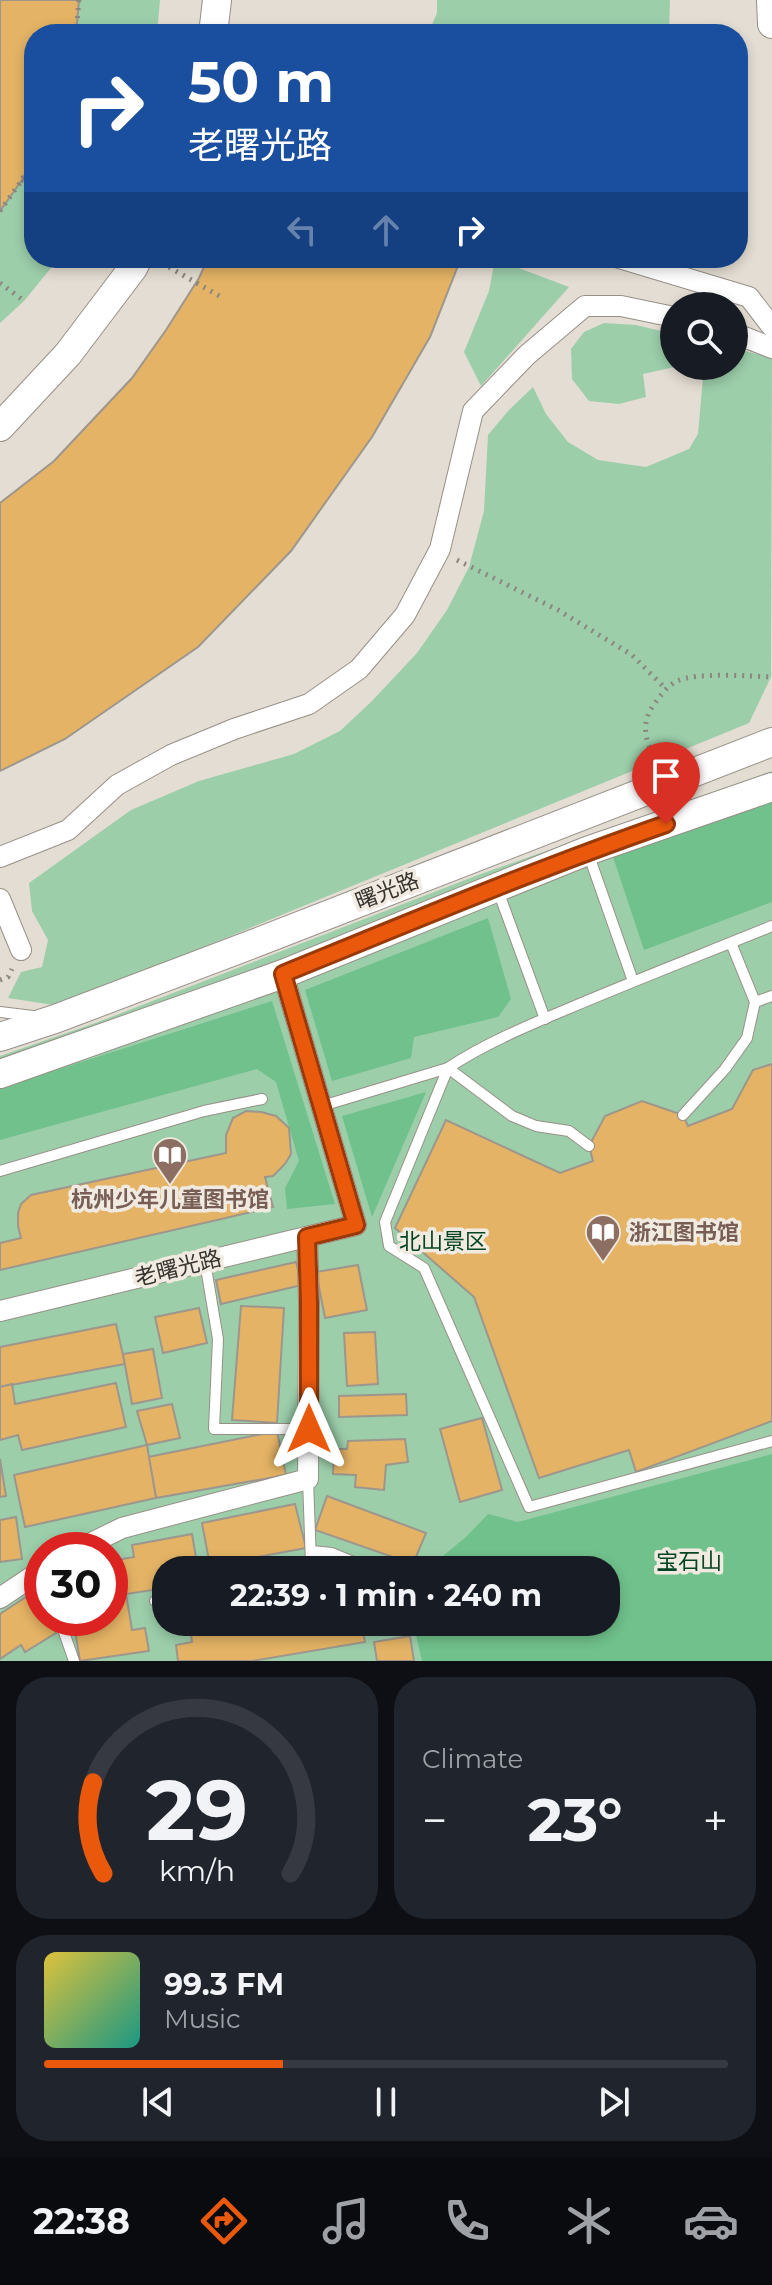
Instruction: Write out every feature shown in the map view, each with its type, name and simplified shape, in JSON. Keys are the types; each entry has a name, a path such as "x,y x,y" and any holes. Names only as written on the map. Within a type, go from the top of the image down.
{"main road":[{"path":"214,24 217,0"},
{"path":"771,0 772,24"},
{"path":"0,427 68,354 132,268"},
{"name":"曙光路","path":"0,1037 55,1019 772,742"},
{"name":"曙光路","path":"0,1074 283,974 587,851 772,787"}],"street":[{"path":"652,268 749,297 772,327"},
{"path":"0,857 68,830 117,785 171,755 234,729 309,704 359,669 405,615 440,549 473,411 527,355 585,306 621,306 660,314"},
{"path":"748,339 772,348"},
{"path":"0,899 21,950"},
{"path":"283,974 322,1106"},
{"name":"老曙光路","path":"0,1311 356,1225 322,1106"},
{"path":"114,1532 308,1479 307,1237"},
{"path":"0,1598 24,1582"}],"lane":[{"path":"587,851 633,981"},
{"path":"497,887 545,1019"},
{"path":"322,1106 448,1068 469,1054 545,1019 772,926"},
{"path":"683,1115 725,1069 747,1038 755,1002 731,943"},
{"path":"755,1002 772,996"},
{"path":"0,1012 55,1019"},
{"path":"448,1068 512,1116 536,1126 569,1131 589,1146"},
{"path":"448,1068 385,1222 389,1246 424,1268 529,1507 772,1441"},
{"path":"0,1171 204,1111 262,1099"},
{"path":"205,1262 218,1339 214,1429 309,1429"},
{"path":"308,1479 311,1556"},
{"path":"311,1551 339,1556"},
{"path":"65,1636 74,1661"}],"path":[{"path":"77,24 79,0"},
{"path":"0,211 24,176"},
{"path":"151,268 221,297"},
{"path":"0,283 24,301"},
{"path":"440,549 469,567 558,610 632,655 666,689"},
{"path":"665,783 645,739 648,712 666,689 680,680 720,675 772,677"}],"green space":[{"path":"0,0 160,0 158,24 24,24 24,268 51,268 24,301 0,323"},
{"path":"437,0 670,0 669,24 432,24 437,13"},
{"path":"493,268 519,268 569,287 481,386 464,352 489,291"},
{"path":"604,323 660,331 660,370 643,374 646,397 619,404 589,401 572,379 571,349 584,332"},
{"path":"748,352 772,358 771,677 749,723 60,1006 8,998 21,972 42,967 48,940 32,911 29,883 131,810 199,781 294,754 340,731 417,653 447,610 469,567 484,511 488,435 533,387 546,414 568,442 598,460 646,467 689,449 698,434 703,380 748,380"},
{"name":"北山景区","path":"772,771 772,1661 0,1661 0,1056 98,1022 478,875"},
{"path":"772,801 772,902 644,950 613,857"},
{"path":"488,918 511,999 498,1017 414,1037 411,1058 332,1081 305,990"},
{"path":"272,1001 335,1204 287,1209 285,1188 299,1161 276,1082 257,1069 0,1140 0,1088"},
{"path":"426,1092 372,1217 342,1116"},
{"name":"宝石山","path":"772,1454 772,1661 422,1661 416,1636 620,1636 620,1556 443,1556 488,1514 518,1522"}],"building":[{"path":"0,0 79,0 77,24 24,24 24,176 0,211"},
{"path":"204,268 457,268 430,337 372,437 291,551 198,647 65,739 0,771 0,503 54,461 132,378"},
{"name":"浙江图书馆","path":"772,1064 772,1421 636,1472 629,1450 539,1478 474,1297 395,1228 446,1120 560,1173 593,1161 589,1146 605,1116 642,1101 683,1115 688,1126 732,1109 753,1070"},
{"name":"杭州少年儿童图书馆","path":"246,1111 276,1116 289,1128 291,1154 273,1176 265,1177 273,1207 0,1270 0,1243 21,1238 18,1213 21,1204 31,1195 226,1153 226,1135 233,1118"},
{"path":"296,1262 302,1285 221,1304 216,1280"},
{"path":"358,1265 367,1310 325,1318 316,1272"},
{"path":"241,1306 284,1308 277,1423 232,1420"},
{"path":"199,1308 207,1343 163,1353 155,1317"},
{"path":"116,1324 125,1364 0,1387 0,1347"},
{"path":"375,1332 378,1384 347,1386 344,1333"},
{"path":"153,1349 162,1398 132,1404 123,1354"},
{"path":"116,1383 126,1427 22,1450 18,1435 0,1440 0,1387 12,1384 15,1404"},
{"path":"406,1394 407,1415 339,1417 339,1396"},
{"path":"172,1404 180,1438 147,1445 137,1411"},
{"path":"482,1418 502,1490 460,1502 440,1429"},
{"path":"277,1431 286,1475 156,1498 148,1457"},
{"path":"405,1439 408,1462 386,1465 384,1490 355,1487 356,1475 333,1474 334,1449 347,1449 348,1441"},
{"path":"147,1445 156,1498 25,1527 14,1475"},
{"path":"0,1459 6,1496 0,1497"},
{"path":"327,1496 426,1533 416,1556 390,1556 315,1530"},
{"path":"295,1504 306,1548 263,1556 208,1556 202,1523"},
{"path":"16,1517 22,1559 0,1562 0,1520"},
{"path":"192,1534 196,1556 152,1556 152,1590 128,1594 128,1558 134,1557 132,1545"},
{"path":"24,1598 24,1636 51,1636 25,1652 21,1645 0,1659 0,1614"},
{"path":"128,1606 132,1630 145,1628 149,1651 80,1661 76,1636 128,1636"},
{"path":"191,1636 364,1636 365,1642 252,1661 178,1661 176,1645 192,1642"},
{"path":"410,1636 414,1661 377,1661 374,1642"}],"place":[{"name":"杭州少年儿童图书馆","path":"170,1186"},
{"name":"浙江图书馆","path":"603,1263"}],"route":[{"path":"309,1429 307,1237 356,1225 283,974 587,851 666,824"}]}
